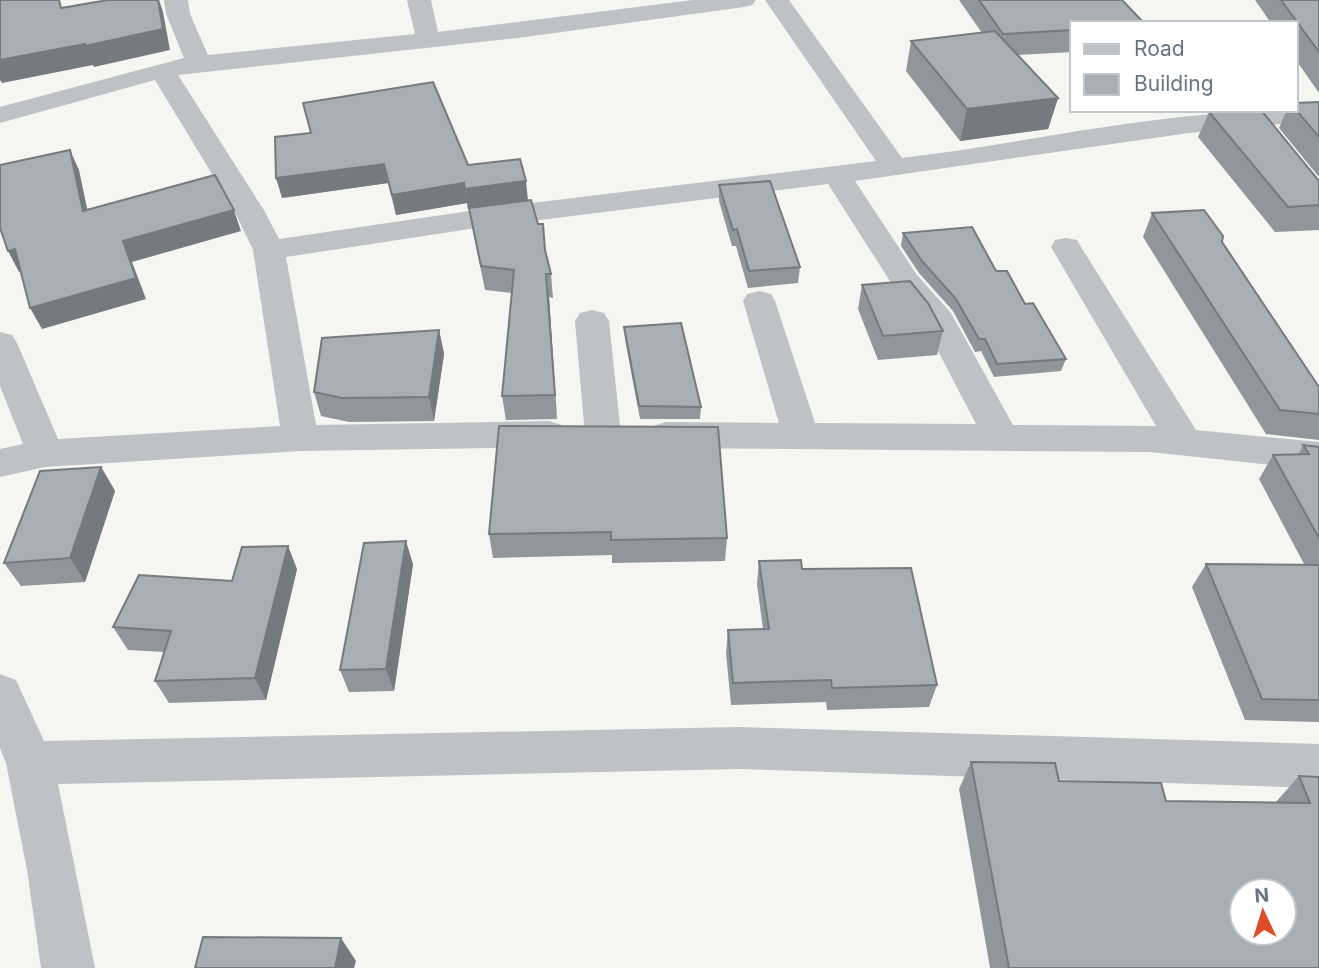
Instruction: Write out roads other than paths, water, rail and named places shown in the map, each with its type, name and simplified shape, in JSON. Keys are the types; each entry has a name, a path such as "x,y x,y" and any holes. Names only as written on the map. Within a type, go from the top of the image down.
{"street":[{"path":"176,0 177,14 199,63"},
{"path":"419,0 428,39"},
{"path":"0,115 162,70 199,63 518,31 744,0"},
{"path":"777,0 894,167"},
{"path":"162,70 250,212 269,250 300,438"},
{"path":"269,250 483,218 894,167 1189,125 1262,129 1319,113"},
{"path":"836,174 906,282 939,321 1002,438"},
{"path":"1066,247 1184,442"},
{"path":"759,301 801,436"},
{"path":"592,321 603,435"},
{"path":"0,343 46,453"},
{"path":"0,463 46,453 300,438 603,435 1150,439 1319,456"},
{"path":"0,694 30,763 52,870 68,968"},
{"path":"30,763 739,748 1319,766"}]}
